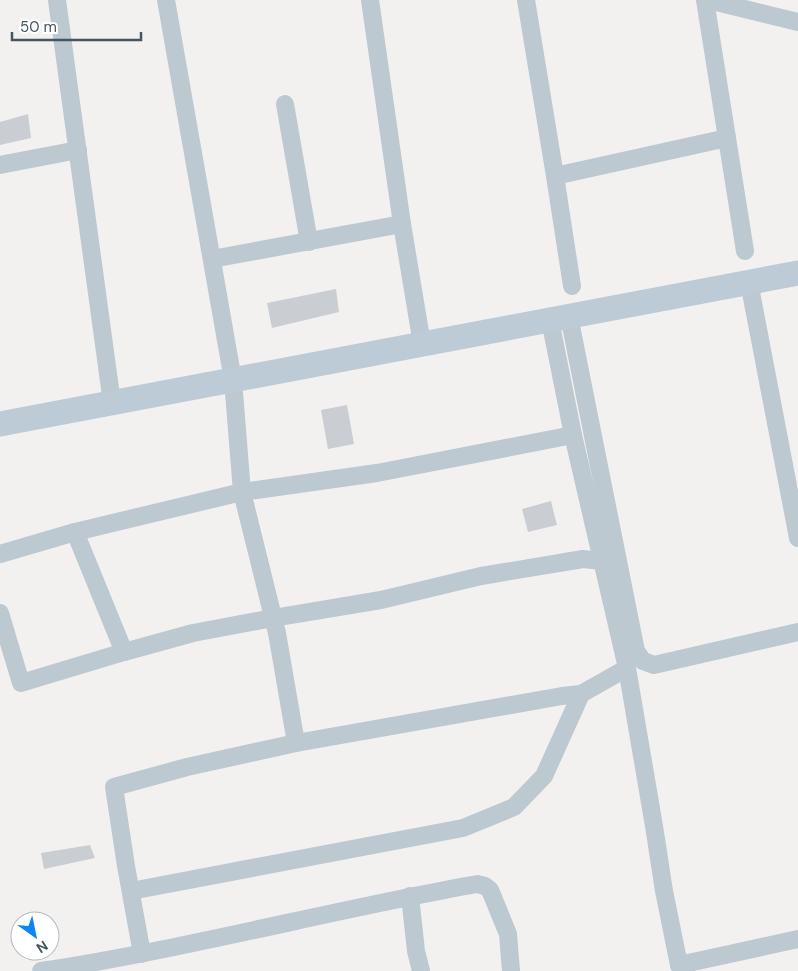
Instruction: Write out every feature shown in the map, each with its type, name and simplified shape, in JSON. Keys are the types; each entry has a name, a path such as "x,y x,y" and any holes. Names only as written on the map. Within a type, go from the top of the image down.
{"street":[{"path":"57,0 112,403"},
{"path":"166,0 233,380 242,492 273,618 296,743"},
{"path":"370,0 402,224 422,344"},
{"path":"526,0 572,286"},
{"path":"745,251 706,0 798,22"},
{"path":"285,104 309,242"},
{"path":"555,176 727,138"},
{"path":"0,165 78,150"},
{"path":"212,259 402,224"},
{"path":"0,424 798,273"},
{"path":"749,282 798,538"},
{"path":"559,318 573,435 627,668 664,891 680,968 798,939"},
{"path":"559,318 636,651 643,661 654,665 798,632"},
{"path":"0,554 75,532 242,492 376,472 573,435"},
{"path":"75,532 124,652"},
{"path":"0,613 21,683 124,652 193,634 273,618 381,600 481,576 583,559 602,561"},
{"path":"142,954 114,787 187,767 296,743 581,694 627,668"},
{"path":"131,891 463,828 514,807 544,776 581,694"},
{"path":"41,971 75,968 410,896 476,884 490,890 508,934 511,971"},
{"path":"410,896 416,951 421,971"}],"building":[{"path":"28,114 31,138 0,145 0,122"},
{"path":"336,289 339,312 272,328 267,303"},
{"path":"347,405 354,444 328,449 321,410"},
{"path":"551,501 557,525 528,532 522,509"},
{"path":"90,845 95,858 44,869 41,853"}]}
